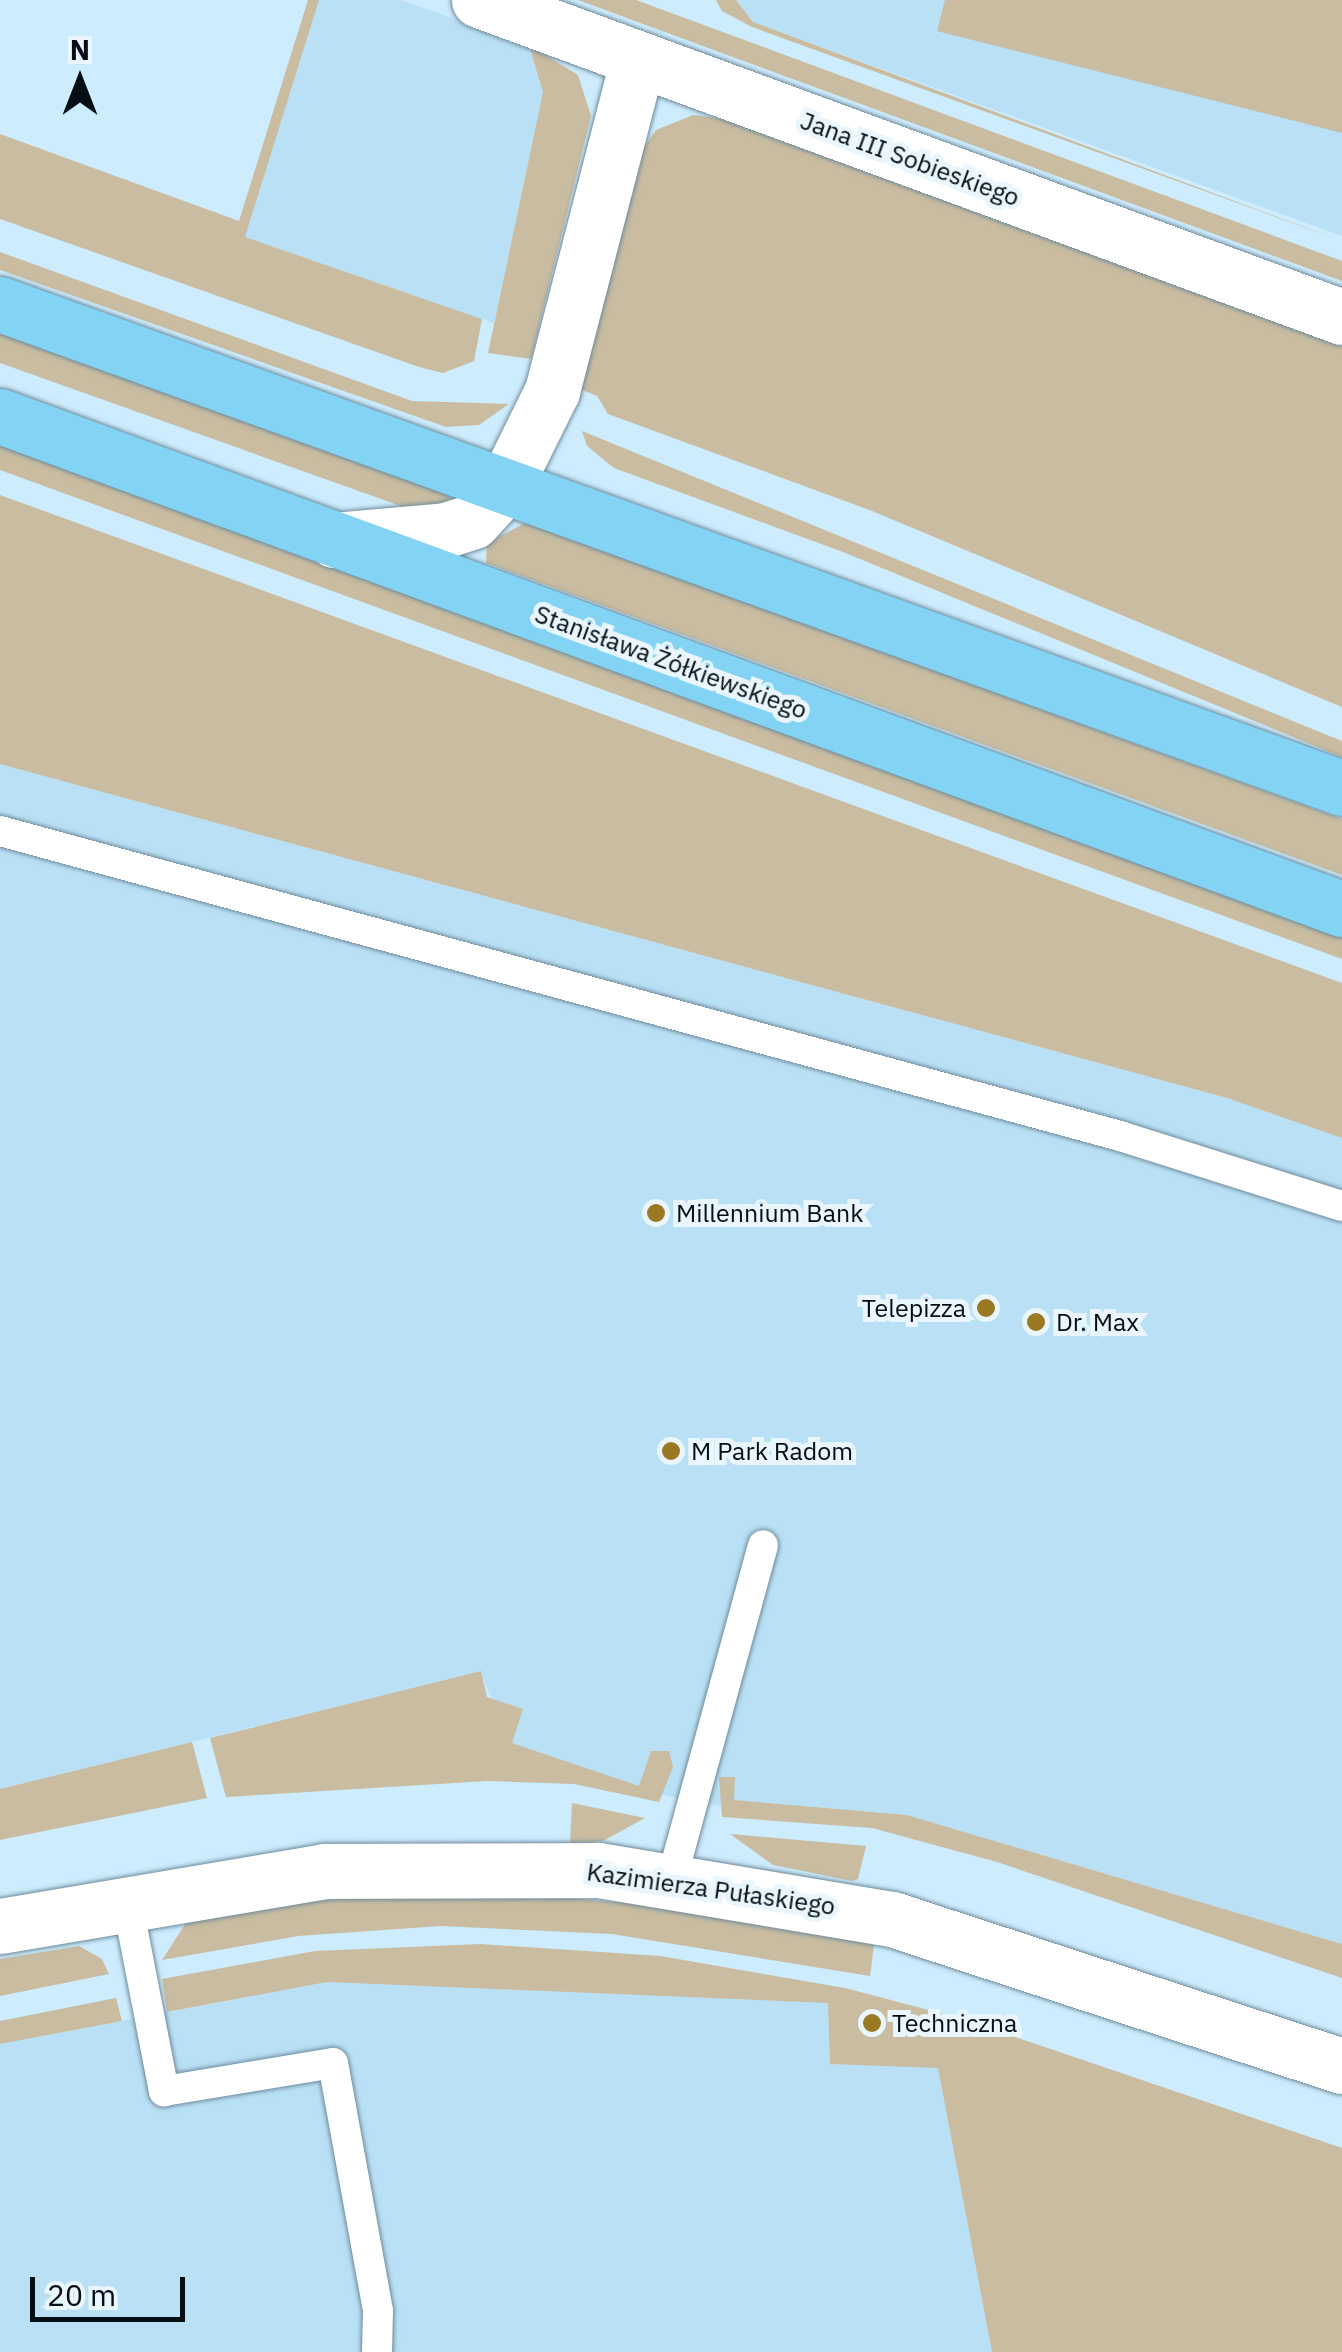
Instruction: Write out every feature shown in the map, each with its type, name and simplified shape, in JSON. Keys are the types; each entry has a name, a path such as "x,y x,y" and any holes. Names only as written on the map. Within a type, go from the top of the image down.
{"main road":[{"path":"0,304 1342,788"},
{"name":"Stanisława Żółkiewskiego","path":"0,416 1342,909"}],"street":[{"name":"Jana III Sobieskiego","path":"479,0 1342,317"},
{"path":"334,540 446,530 473,521 506,486 552,391 638,59"},
{"name":"Kazimierza Pułaskiego","path":"0,1926 127,1901 324,1871 406,1866 672,1878 892,1919 1342,2066"}],"lane":[{"path":"0,832 1120,1136 1342,1206"},
{"path":"672,1878 763,1545"},
{"path":"127,1901 164,2090 333,2063 367,2237 377,2352"}],"shaded area":[{"path":"308,0 319,0 245,237 482,319 474,361 443,373 419,367 0,219 0,134 239,221"},
{"path":"319,0 401,0 529,45 543,92 494,323 245,237"},
{"path":"578,0 636,0 1342,261 1342,281"},
{"path":"716,0 736,0 753,22 1342,241 752,27 722,11"},
{"path":"736,0 1342,0 1342,236 753,22"},
{"path":"945,0 1342,0 1342,133 937,31"},
{"path":"529,45 578,75 591,116 531,359 488,353 543,92"},
{"path":"693,115 726,119 1342,346 1342,707 872,511 608,414 597,396 580,389 638,155 656,130"},
{"path":"0,252 412,401 509,404 479,425 446,427 0,270"},
{"path":"0,330 451,494 443,512 412,510 0,363"},
{"path":"582,431 1342,741 1342,757 843,552 614,468 587,446"},
{"path":"0,445 1342,934 1342,959 0,470"},
{"path":"0,495 1342,983 1342,1138 1227,1098 0,764"},
{"path":"527,522 1342,819 1342,875 486,563 487,543"},
{"path":"0,764 1227,1098 1342,1138 1342,1944 907,1815 734,1800 718,1806 663,1795 511,1743 480,1671 0,1789"},
{"path":"481,1671 487,1697 523,1709 512,1743 639,1786 651,1751 669,1751 673,1767 659,1802 574,1784 487,1781 226,1797 210,1738"},
{"path":"192,1742 207,1798 0,1840 0,1789"},
{"path":"719,1777 735,1777 734,1800 907,1815 1342,1944 1342,1978 997,1862 872,1828 722,1817"},
{"path":"572,1803 645,1818 603,1841 570,1843"},
{"path":"730,1834 866,1846 858,1879 852,1881 773,1865"},
{"path":"398,1895 569,1898 681,1908 874,1945 870,1976 612,1934 441,1926 298,1936 162,1960 186,1923 299,1902"},
{"path":"480,1944 660,1956 845,1988 959,2018 1342,2148 1342,2352 992,2352 938,2068 830,2064 828,2003 327,1982 167,2012 162,1979 315,1951"},
{"path":"79,1946 102,1959 109,1974 0,1996 0,1959"},
{"path":"327,1982 829,2003 831,2064 938,2067 992,2352 0,2352 0,2044"},
{"path":"116,1998 122,2021 0,2044 0,2021"}],"place":[{"name":"Millennium Bank","path":"656,1213"},
{"name":"Telepizza","path":"986,1308"},
{"name":"Dr. Max","path":"1036,1322"},
{"name":"M Park Radom","path":"671,1451"},
{"name":"Techniczna","path":"872,2023"}]}
